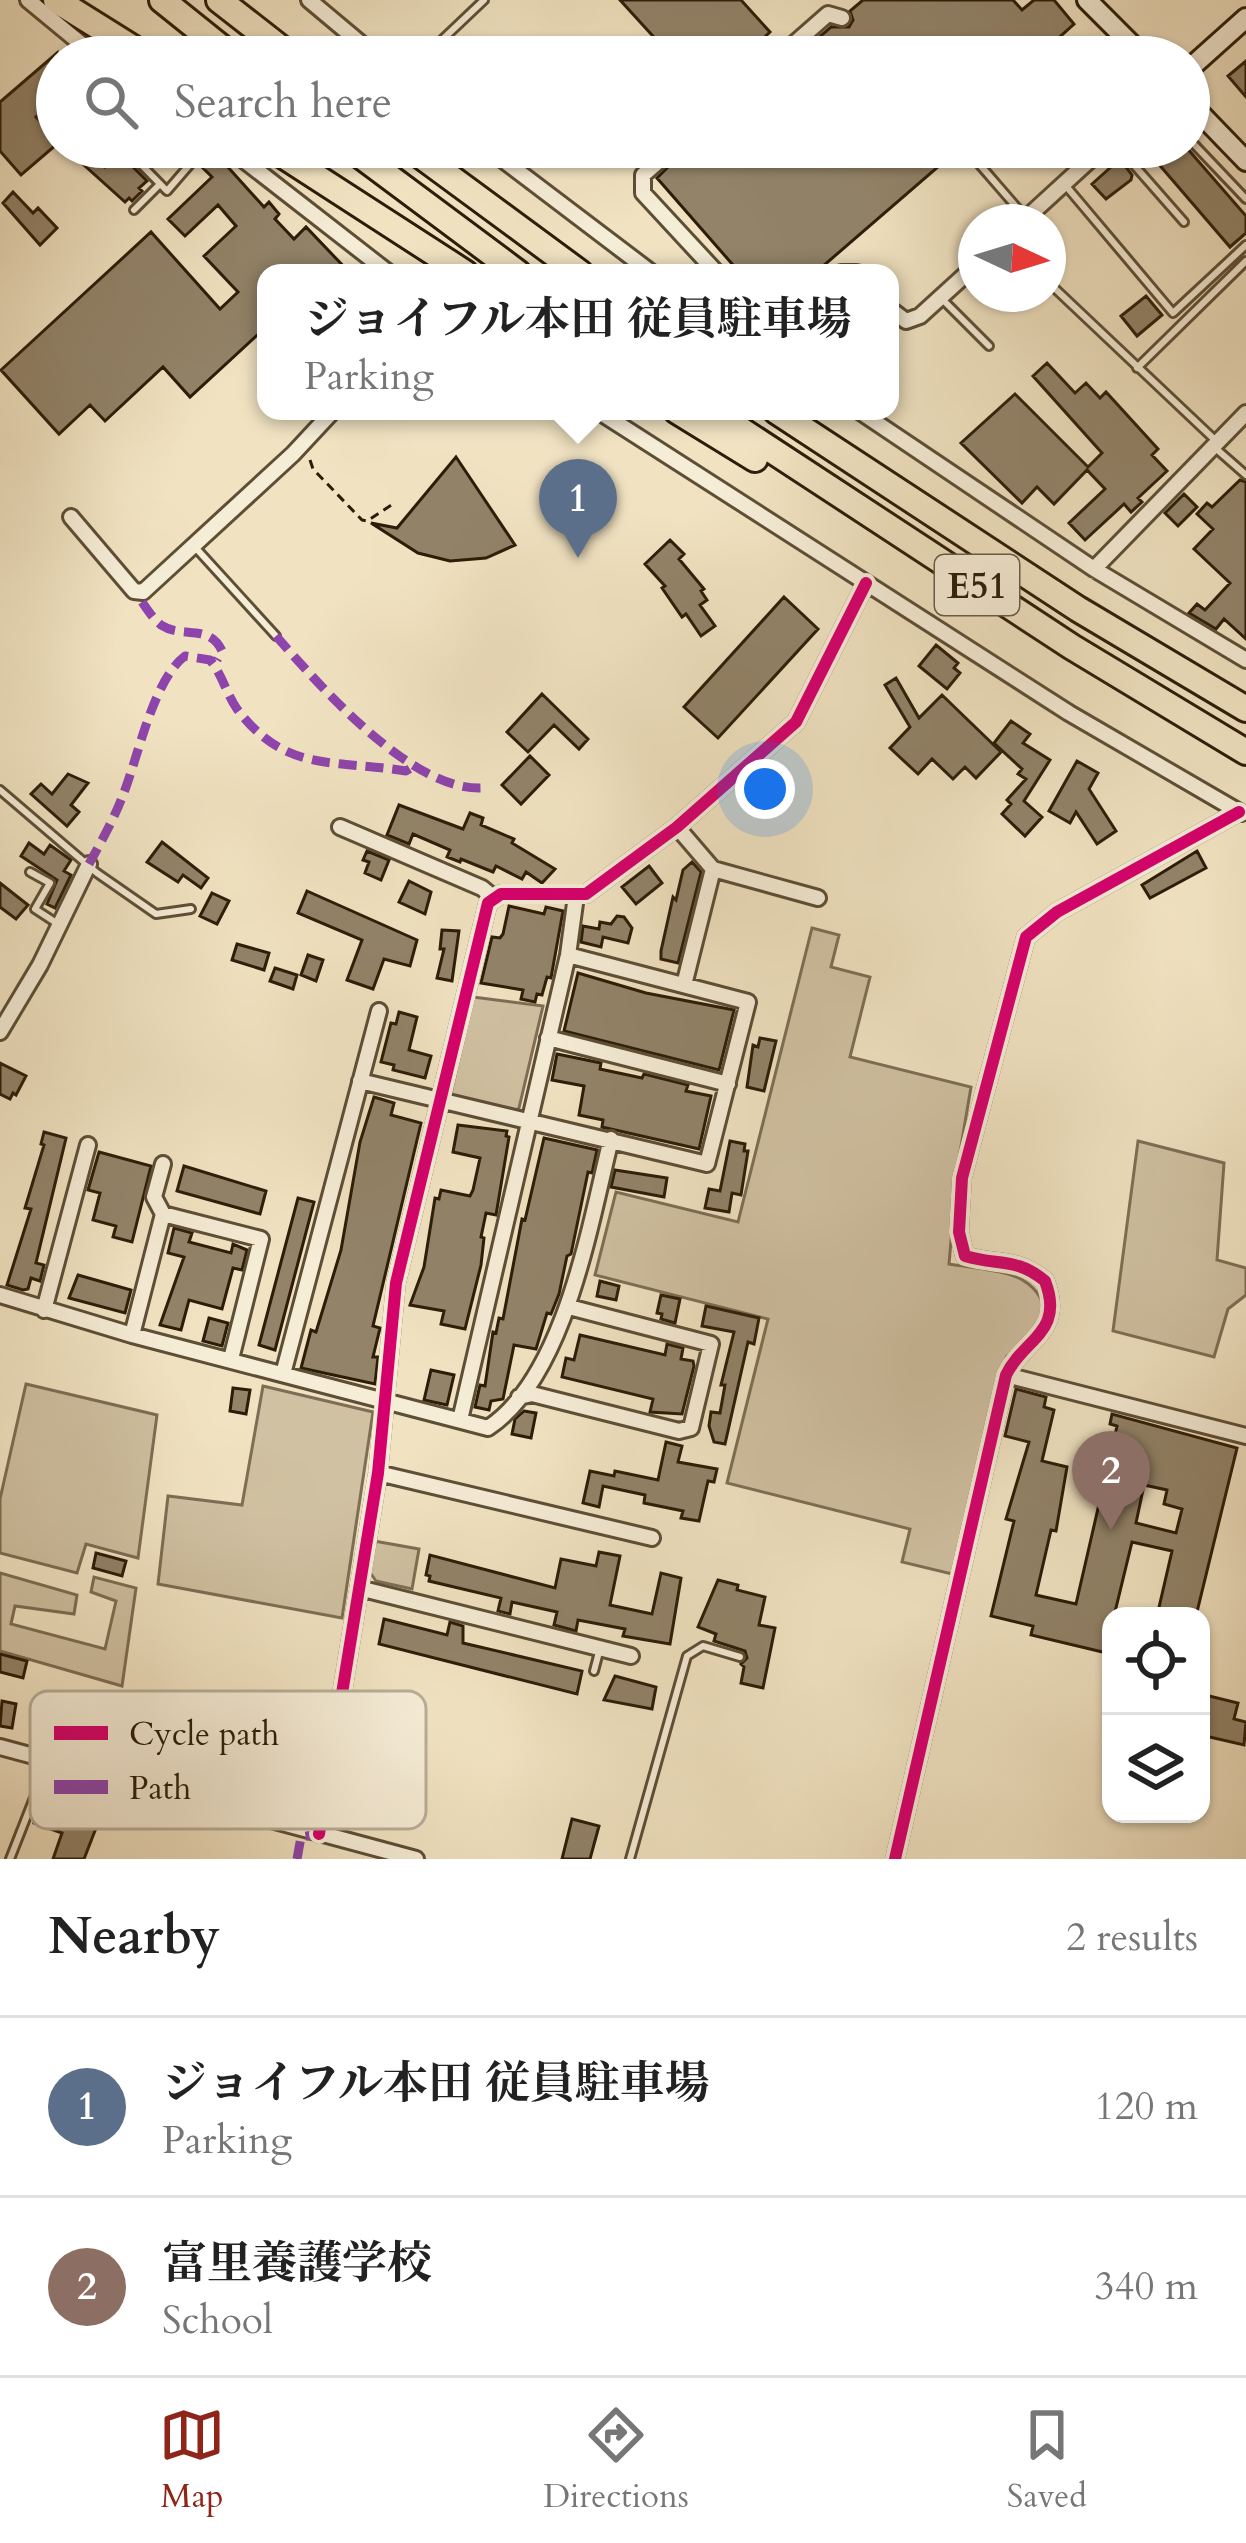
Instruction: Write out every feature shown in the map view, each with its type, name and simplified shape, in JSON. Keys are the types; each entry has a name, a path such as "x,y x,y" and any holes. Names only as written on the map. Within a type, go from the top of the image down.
{"highway":[{"path":"56,0 113,36"},
{"path":"162,0 207,36"},
{"path":"220,0 265,36"},
{"path":"302,168 451,264"},
{"path":"377,168 506,264"},
{"path":"438,168 568,264"},
{"path":"692,420 767,466 834,494"},
{"name":"E51","path":"725,420 834,494 1246,752"},
{"name":"E51","path":"790,420 1078,608 1246,709"}],"street":[{"path":"28,0 67,36"},
{"path":"309,0 352,36"},
{"path":"1087,0 1123,36"},
{"path":"803,36 828,14 842,18"},
{"path":"1210,50 1246,18"},
{"path":"1210,124 1246,161"},
{"path":"254,168 377,264"},
{"path":"514,168 640,264"},
{"path":"651,168 643,175 643,193 709,264"},
{"path":"1042,204 1081,168"},
{"path":"899,315 907,321 920,316 958,281"},
{"path":"1094,569 1246,413"},
{"path":"71,518 134,591 152,586 325,420"},
{"path":"612,420 1070,712 1242,814"},
{"path":"872,420 1094,569 1246,660"},
{"path":"340,827 482,888 493,897 586,894 677,827 796,722 866,583"},
{"path":"895,1859 1006,1375 1014,1358 1039,1340 1050,1312 1045,1281 1027,1266 1010,1261 991,1264 965,1256 959,1232 962,1178 1026,937 1057,912 1242,814"},
{"path":"677,827 713,868 818,898"},
{"path":"0,1032 89,864"},
{"path":"684,985 713,868"},
{"path":"460,1420 568,955 576,896"},
{"path":"343,1691 378,1473 396,1283 485,912 493,897"},
{"path":"360,1081 707,1164 748,1002 568,955"},
{"path":"284,1374 379,1011"},
{"path":"548,1038 728,1084"},
{"path":"0,1295 132,1335 488,1428 519,1397 563,1324 610,1139"},
{"path":"44,1310 88,1145"},
{"path":"132,1335 163,1214 154,1197 163,1164"},
{"path":"163,1214 261,1239 231,1359"},
{"path":"519,1397 532,1394 679,1431 692,1428 711,1344 569,1307"},
{"path":"1006,1375 1246,1436"},
{"path":"378,1473 652,1538"},
{"path":"359,1588 631,1657"},
{"path":"0,1747 30,1755"},
{"path":"302,1829 416,1859"},
{"path":"320,1834 321,1829"}],"lane":[{"path":"446,36 484,0"},
{"path":"1210,161 1246,199"},
{"path":"142,168 170,190 188,168"},
{"path":"982,168 1011,204"},
{"path":"1137,168 1184,222"},
{"path":"1064,184 1173,313 1246,245"},
{"path":"134,210 159,185"},
{"path":"1136,368 1246,261"},
{"path":"941,297 989,346"},
{"path":"1066,299 1246,475"},
{"path":"194,545 277,636"},
{"path":"0,790 156,914 191,909"},
{"path":"30,872 50,883 35,909 60,925"},
{"path":"630,1859 687,1657 703,1646 740,1657"},
{"path":"594,1671 600,1648"},
{"path":"10,1859 30,1808"}],"path":[{"path":"318,428 322,437 310,463 362,520 396,502"}],"shaded area":[{"path":"812,928 839,935 831,967 870,977 850,1057 971,1087 957,1170 949,1264 1019,1278 1036,1292 1044,1310 1040,1330 1032,1340 1007,1356 956,1575 902,1562 910,1529 727,1483 768,1319 595,1275 616,1192 738,1222"},
{"path":"473,997 543,1006 519,1108 514,1112 450,1098"},
{"path":"1138,1141 1224,1163 1217,1260 1246,1268 1246,1295 1228,1309 1214,1357 1113,1331"},
{"path":"26,1384 157,1415 138,1558 86,1544 77,1573 0,1553 0,1499"},
{"path":"263,1386 373,1412 342,1618 158,1584 168,1496 242,1505"},
{"path":"374,1541 419,1549 412,1589 376,1581 369,1571"},
{"path":"0,1573 77,1595 74,1614 15,1606 11,1624 105,1649 116,1601 91,1592 94,1577 136,1588 122,1686 0,1651"}],"building":[{"path":"620,0 741,0 770,32 766,36 653,36"},
{"path":"863,0 1013,0 1022,10 1034,0 1054,0 1074,24 1061,36 820,36 831,27 849,27 850,11"},
{"path":"1246,61 1246,97 1228,76"},
{"path":"36,71 36,162 21,175 0,151 0,102"},
{"path":"87,168 134,168 147,181 132,201 125,202"},
{"path":"203,168 229,168 264,207 269,202 279,214 275,219 294,239 306,227 341,264 257,264 257,335 190,397 163,367 105,421 90,405 59,434 1,370 151,232 220,309 238,292 204,256 236,226 218,205 185,236 168,219 212,177"},
{"path":"667,168 937,168 825,264 732,264 657,178"},
{"path":"1110,168 1127,168 1132,175 1106,199 1092,184"},
{"path":"1162,168 1204,168 1246,216 1246,233 1230,247"},
{"path":"13,192 57,228 40,245 3,203"},
{"path":"1146,296 1162,315 1137,336 1121,316"},
{"path":"1047,363 1075,393 1086,383 1100,398 1106,392 1158,449 1152,455 1167,471 1138,498 1142,502 1131,512 1124,504 1085,540 1069,523 1105,489 1087,470 1054,504 1037,487 1022,503 961,443 1015,394 1088,467 1102,453 1033,376"},
{"path":"456,457 515,545 486,558 450,561 418,553 371,523 397,528"},
{"path":"1240,480 1246,482 1246,639 1224,619 1216,629 1189,613 1197,604 1205,610 1230,583 1194,549 1213,529 1197,514 1207,503 1212,507"},
{"path":"1184,494 1197,507 1178,526 1165,513"},
{"path":"670,540 704,589 707,600 700,605 715,626 701,636 645,564"},
{"path":"784,597 818,629 718,738 684,707"},
{"path":"936,645 958,663 954,668 960,673 947,689 919,666"},
{"path":"896,678 919,718 942,695 1001,752 976,778 965,767 953,779 932,759 918,774 890,748 910,727 885,685"},
{"path":"542,694 588,739 579,749 554,725 528,752 507,732"},
{"path":"1011,721 1030,734 1023,743 1050,760 1024,801 1042,817 1025,836 1002,814 1011,804 1007,800 1026,779 1018,774 1022,769 994,743"},
{"path":"530,756 549,775 521,804 502,785"},
{"path":"1077,761 1098,773 1089,789 1116,831 1097,844 1076,812 1070,823 1049,811"},
{"path":"68,774 88,783 71,805 79,812 67,826 31,794 41,784 52,794"},
{"path":"399,805 463,829 470,813 483,818 481,825 514,839 512,843 555,869 542,883 526,872 522,879 496,866 493,872 447,857 450,850 413,834 409,844 387,835"},
{"path":"162,842 208,878 201,888 183,875 178,882 147,862"},
{"path":"29,843 44,854 50,845 71,860 64,871 71,875 55,908 47,904 57,880 21,856"},
{"path":"367,851 389,860 381,880 365,873"},
{"path":"1197,851 1206,868 1150,898 1142,885"},
{"path":"692,862 701,872 678,963 661,959 661,951 673,897 676,900 683,870"},
{"path":"649,866 662,883 636,904 622,887"},
{"path":"409,881 431,892 425,914 399,902"},
{"path":"0,883 28,905 16,919 0,907"},
{"path":"307,891 417,940 410,966 384,959 373,989 347,980 362,940 298,913"},
{"path":"212,893 229,901 217,924 200,916"},
{"path":"509,906 544,914 546,907 563,911 551,978 547,977 535,1002 521,999 523,990 481,983 492,937 503,934"},
{"path":"617,916 632,928 628,943 603,937 601,947 581,942 583,926 599,929 600,922 611,924"},
{"path":"442,930 459,931 452,981 437,978 444,949 440,949"},
{"path":"237,944 269,953 264,970 232,960"},
{"path":"308,955 323,960 316,981 301,975"},
{"path":"275,968 297,975 293,989 270,981"},
{"path":"578,973 646,993 734,1010 719,1070 564,1031"},
{"path":"399,1012 417,1017 409,1050 431,1056 425,1078 381,1062 391,1023 396,1024"},
{"path":"760,1038 776,1041 764,1091 747,1087 753,1045 758,1047"},
{"path":"557,1054 601,1063 600,1069 688,1085 686,1091 711,1096 699,1149 602,1127 603,1120 579,1115 584,1086 552,1080"},
{"path":"0,1063 26,1076 10,1099 0,1094"},
{"path":"374,1097 394,1103 391,1115 421,1123 373,1326 380,1328 373,1357 378,1357 375,1384 301,1368 341,1250 360,1142"},
{"path":"458,1125 507,1131 509,1137 496,1215 486,1213 481,1265 465,1329 441,1324 444,1311 410,1305 424,1267 435,1198 439,1199 441,1190 470,1196 473,1190 480,1158 453,1152"},
{"path":"44,1132 66,1138 36,1263 44,1265 40,1281 31,1278 28,1289 23,1290 7,1285 31,1209 25,1208"},
{"path":"544,1138 597,1150 592,1173 588,1172 559,1294 551,1314 547,1313 536,1349 514,1345 503,1399 491,1401 489,1410 475,1407 480,1385 485,1386 493,1332 499,1318 503,1319"},
{"path":"730,1141 745,1144 744,1151 748,1151 741,1195 732,1193 729,1212 705,1208 709,1189 720,1191"},
{"path":"99,1152 151,1166 132,1242 113,1237 116,1226 93,1220 100,1193 88,1190"},
{"path":"184,1166 266,1191 260,1214 177,1191"},
{"path":"615,1170 667,1178 664,1197 611,1187"},
{"path":"298,1198 314,1202 275,1350 259,1345"},
{"path":"174,1228 192,1233 189,1242 231,1253 233,1244 247,1250 242,1270 233,1268 222,1309 189,1300 181,1330 160,1325 184,1257 168,1253"},
{"path":"78,1275 131,1290 125,1313 69,1298"},
{"path":"600,1281 619,1286 616,1300 597,1296"},
{"path":"661,1295 680,1299 675,1323 657,1313"},
{"path":"706,1306 759,1318 754,1344 748,1342 725,1444 714,1442 709,1426 711,1412 720,1413 725,1385 721,1385 734,1332 702,1326"},
{"path":"209,1318 228,1323 222,1346 203,1341"},
{"path":"580,1335 665,1355 667,1344 683,1348 681,1359 693,1361 694,1366 682,1414 650,1412 653,1399 562,1377 566,1358 574,1360"},
{"path":"431,1370 454,1375 447,1405 424,1400"},
{"path":"233,1388 250,1390 246,1414 230,1411"},
{"path":"1016,1389 1046,1397 1044,1407 1054,1410 1042,1461 1067,1467 1056,1531 1051,1530 1036,1595 1076,1604 1117,1426 1110,1424 1112,1414 1237,1448 1198,1607 1159,1607 1172,1551 1132,1542 1116,1607 1102,1607 1102,1652 1031,1635 1033,1626 991,1616 1014,1521 1006,1519 1029,1442 1005,1436","holes":["1144,1485 1167,1490 1164,1504 1182,1509 1176,1533 1136,1523"]},
{"path":"524,1411 536,1413 531,1438 512,1434 515,1419"},
{"path":"666,1442 682,1446 678,1462 717,1469 714,1482 708,1481 699,1521 681,1518 683,1511 644,1503 645,1495 603,1486 599,1507 583,1503 590,1471 658,1480"},
{"path":"599,1552 620,1556 610,1605 652,1614 661,1573 681,1578 670,1644 623,1636 625,1629 578,1620 576,1631 554,1625 557,1612 512,1602 510,1614 498,1611 501,1598 429,1581 426,1575 430,1555 555,1588 561,1559 596,1566"},
{"path":"96,1553 126,1561 122,1576 93,1568"},
{"path":"718,1580 765,1597 759,1625 775,1628 763,1688 741,1683 745,1651 714,1641 716,1634 698,1627"},
{"path":"384,1619 447,1635 450,1622 463,1626 463,1643 582,1671 577,1694 379,1644"},
{"path":"0,1654 27,1661 23,1678 0,1672"},
{"path":"615,1676 656,1687 652,1709 604,1700"},
{"path":"1210,1696 1238,1703 1234,1719 1246,1722 1244,1745 1210,1737"},
{"path":"2,1701 16,1704 12,1728 0,1726"},
{"path":"572,1819 599,1826 590,1859 562,1859"},
{"path":"51,1829 96,1829 84,1859 53,1859 62,1833"}],"marked path":[{"path":"142,602 161,625 217,642 222,651 217,660"},
{"path":"276,636 342,707 397,754 426,773 482,788"},
{"path":"89,864 119,804 155,701 185,656 210,660 237,709 255,730 293,754 406,771 416,765"},
{"path":"297,1859 301,1837 319,1834"}],"cycle path":[{"path":"342,1691 378,1473 396,1283 488,903 501,894 586,894 677,827 796,722 866,583"},
{"path":"895,1859 1006,1375 1050,1313 1045,1281 1016,1265 965,1256 959,1232 962,1178 1026,937 1057,912 1239,812"},
{"path":"319,1834 320,1829"}],"place":[{"name":"ジョイフル本田 従員駐車場","path":"578,558"},
{"name":"富里養護学校","path":"1111,1530"}]}
